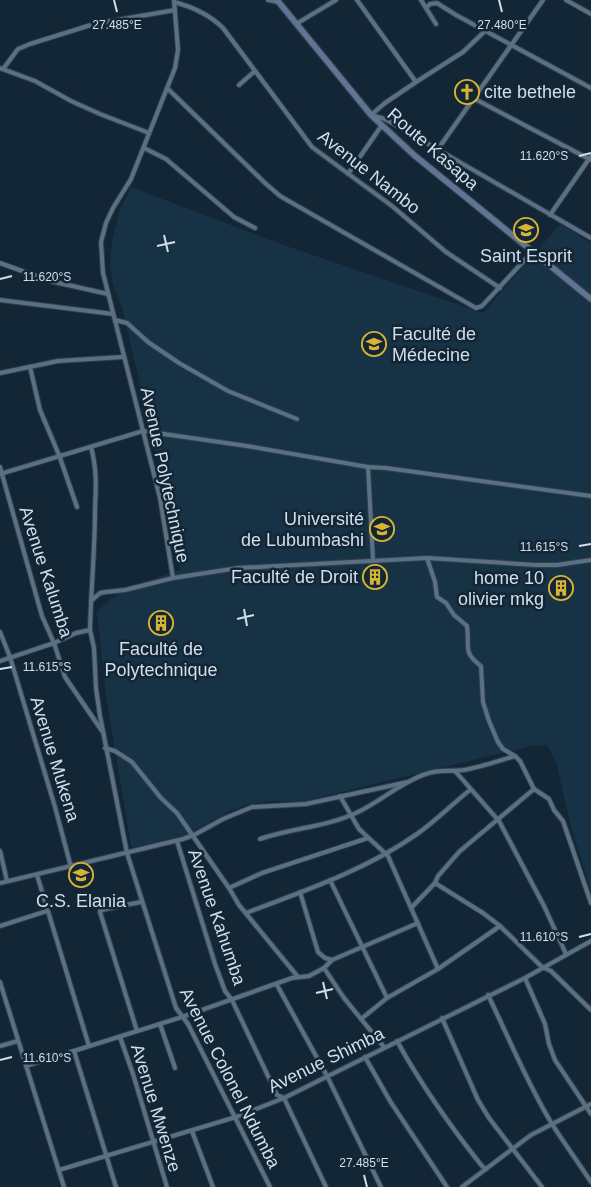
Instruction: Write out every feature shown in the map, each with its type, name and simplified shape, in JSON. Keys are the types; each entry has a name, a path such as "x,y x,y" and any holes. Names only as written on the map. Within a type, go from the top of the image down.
{"main road":[{"name":"Route Kasapa","path":"278,1 371,114 414,155 591,299"}],"street":[{"path":"268,0 278,1"},
{"path":"296,24 336,0"},
{"path":"357,0 416,82"},
{"path":"421,0 436,24"},
{"path":"438,149 472,98 543,0"},
{"path":"566,0 591,14"},
{"name":"Avenue Polytechnique","path":"174,1 177,60 131,179 109,215 101,239 103,273 160,498 173,578 238,568 373,560 427,558 536,565 557,565 591,560"},
{"name":"Avenue Nambo","path":"174,1 191,7 215,20 223,28 298,131 312,147 392,206 446,252 500,288"},
{"path":"426,8 430,4 437,3 591,88"},
{"path":"149,133 100,114 35,82 2,69 18,49 39,41 94,24 175,10"},
{"path":"371,114 463,52 485,31"},
{"path":"239,85 255,71"},
{"path":"167,88 265,183 291,204 332,224 476,308 482,306 533,251"},
{"path":"472,98 590,159 550,215"},
{"path":"371,114 385,119 591,238"},
{"path":"348,174 382,124"},
{"path":"144,148 166,159 234,217 255,228"},
{"path":"0,264 50,282 108,294"},
{"path":"0,300 113,314"},
{"path":"115,320 127,323 148,342 179,364 228,391 297,419"},
{"path":"0,373 68,360 123,357"},
{"path":"30,367 37,400 77,507"},
{"path":"1,474 143,431 247,446 368,467 591,496"},
{"name":"Avenue Colonel Ndumba","path":"91,447 96,470 95,553 90,630 94,648 97,696 126,853 176,1008 188,1024 270,1187"},
{"name":"Avenue Kalumba","path":"0,467 42,616 54,643 65,677 103,732"},
{"path":"368,467 373,560"},
{"path":"427,558 438,597 467,626 468,652 472,660 481,666 483,702 493,733 503,749 515,756 522,764 534,789 549,799 554,810 563,821 591,903"},
{"path":"91,601 100,593 125,590 173,578"},
{"path":"0,660 54,643 76,633 90,630"},
{"name":"Avenue Mukena","path":"0,632 10,657 71,867"},
{"path":"106,748 115,751 134,764 161,798 177,813 194,835 236,901 298,977"},
{"path":"260,839 276,833 350,816 422,775 438,770 455,771 476,768 515,756"},
{"path":"455,771 499,821 544,906 566,954"},
{"path":"0,883 177,841 194,835 242,810 270,805 306,804 408,782"},
{"path":"412,907 435,883 438,876 460,852 499,821 534,789"},
{"path":"246,913 330,880 386,853 417,835 470,790"},
{"path":"340,796 350,816 363,834 386,853 412,907 438,969"},
{"path":"229,888 262,873 368,838"},
{"name":"Avenue Kahumba","path":"177,841 225,991 232,1000 277,1095 284,1098 326,1187"},
{"path":"0,851 7,881"},
{"path":"37,875 89,1046"},
{"path":"330,880 387,998"},
{"path":"435,883 500,926 542,967 551,971 591,1010"},
{"path":"300,892 318,952 325,958 332,960"},
{"path":"137,1031 100,912 101,910 141,902"},
{"path":"0,926 47,911"},
{"path":"26,1066 182,1017 298,977 309,976 324,968 332,960 418,922"},
{"path":"361,1019 387,998 438,969 500,926"},
{"name":"Avenue Shimba","path":"59,1170 236,1117 284,1098 525,978 591,941"},
{"path":"324,968 344,998 384,1047"},
{"path":"525,978 545,1024 555,1060 591,1114"},
{"path":"0,982 64,1187"},
{"path":"277,985 328,1076 381,1187"},
{"path":"488,995 518,1060 552,1123 591,1182"},
{"path":"442,1018 478,1100 512,1149 542,1187"},
{"path":"160,1024 175,1068"},
{"name":"Avenue Mwenze","path":"120,1037 167,1187"},
{"path":"0,1046 18,1041"},
{"path":"397,1041 426,1092 457,1135 486,1169"},
{"path":"74,1051 116,1187"},
{"path":"365,1057 390,1101 447,1187"},
{"path":"462,1187 471,1184 486,1169 512,1149 552,1123 591,1104"},
{"path":"192,1131 213,1187"}],"shaded area":[{"name":"Université de Lubumbashi","path":"131,187 278,243 483,313 560,224 591,243 591,891 571,827 556,762 547,745 531,746 301,802 272,801 245,805 186,835 133,848 131,846 106,696 97,612 111,598 132,586 180,570 164,488 122,307 113,285 110,266 112,240 120,210"}],"place":[{"name":"cite bethele","path":"467,92"},
{"name":"Saint Esprit","path":"526,230"},
{"name":"Faculté de Médecine","path":"374,344"},
{"name":"Université de Lubumbashi","path":"382,529"},
{"name":"Faculté de Droit","path":"375,577"},
{"name":"home 10 olivier mkg","path":"561,588"},
{"name":"Faculté de Polytechnique","path":"161,623"},
{"name":"C.S. Elania","path":"81,875"}]}
